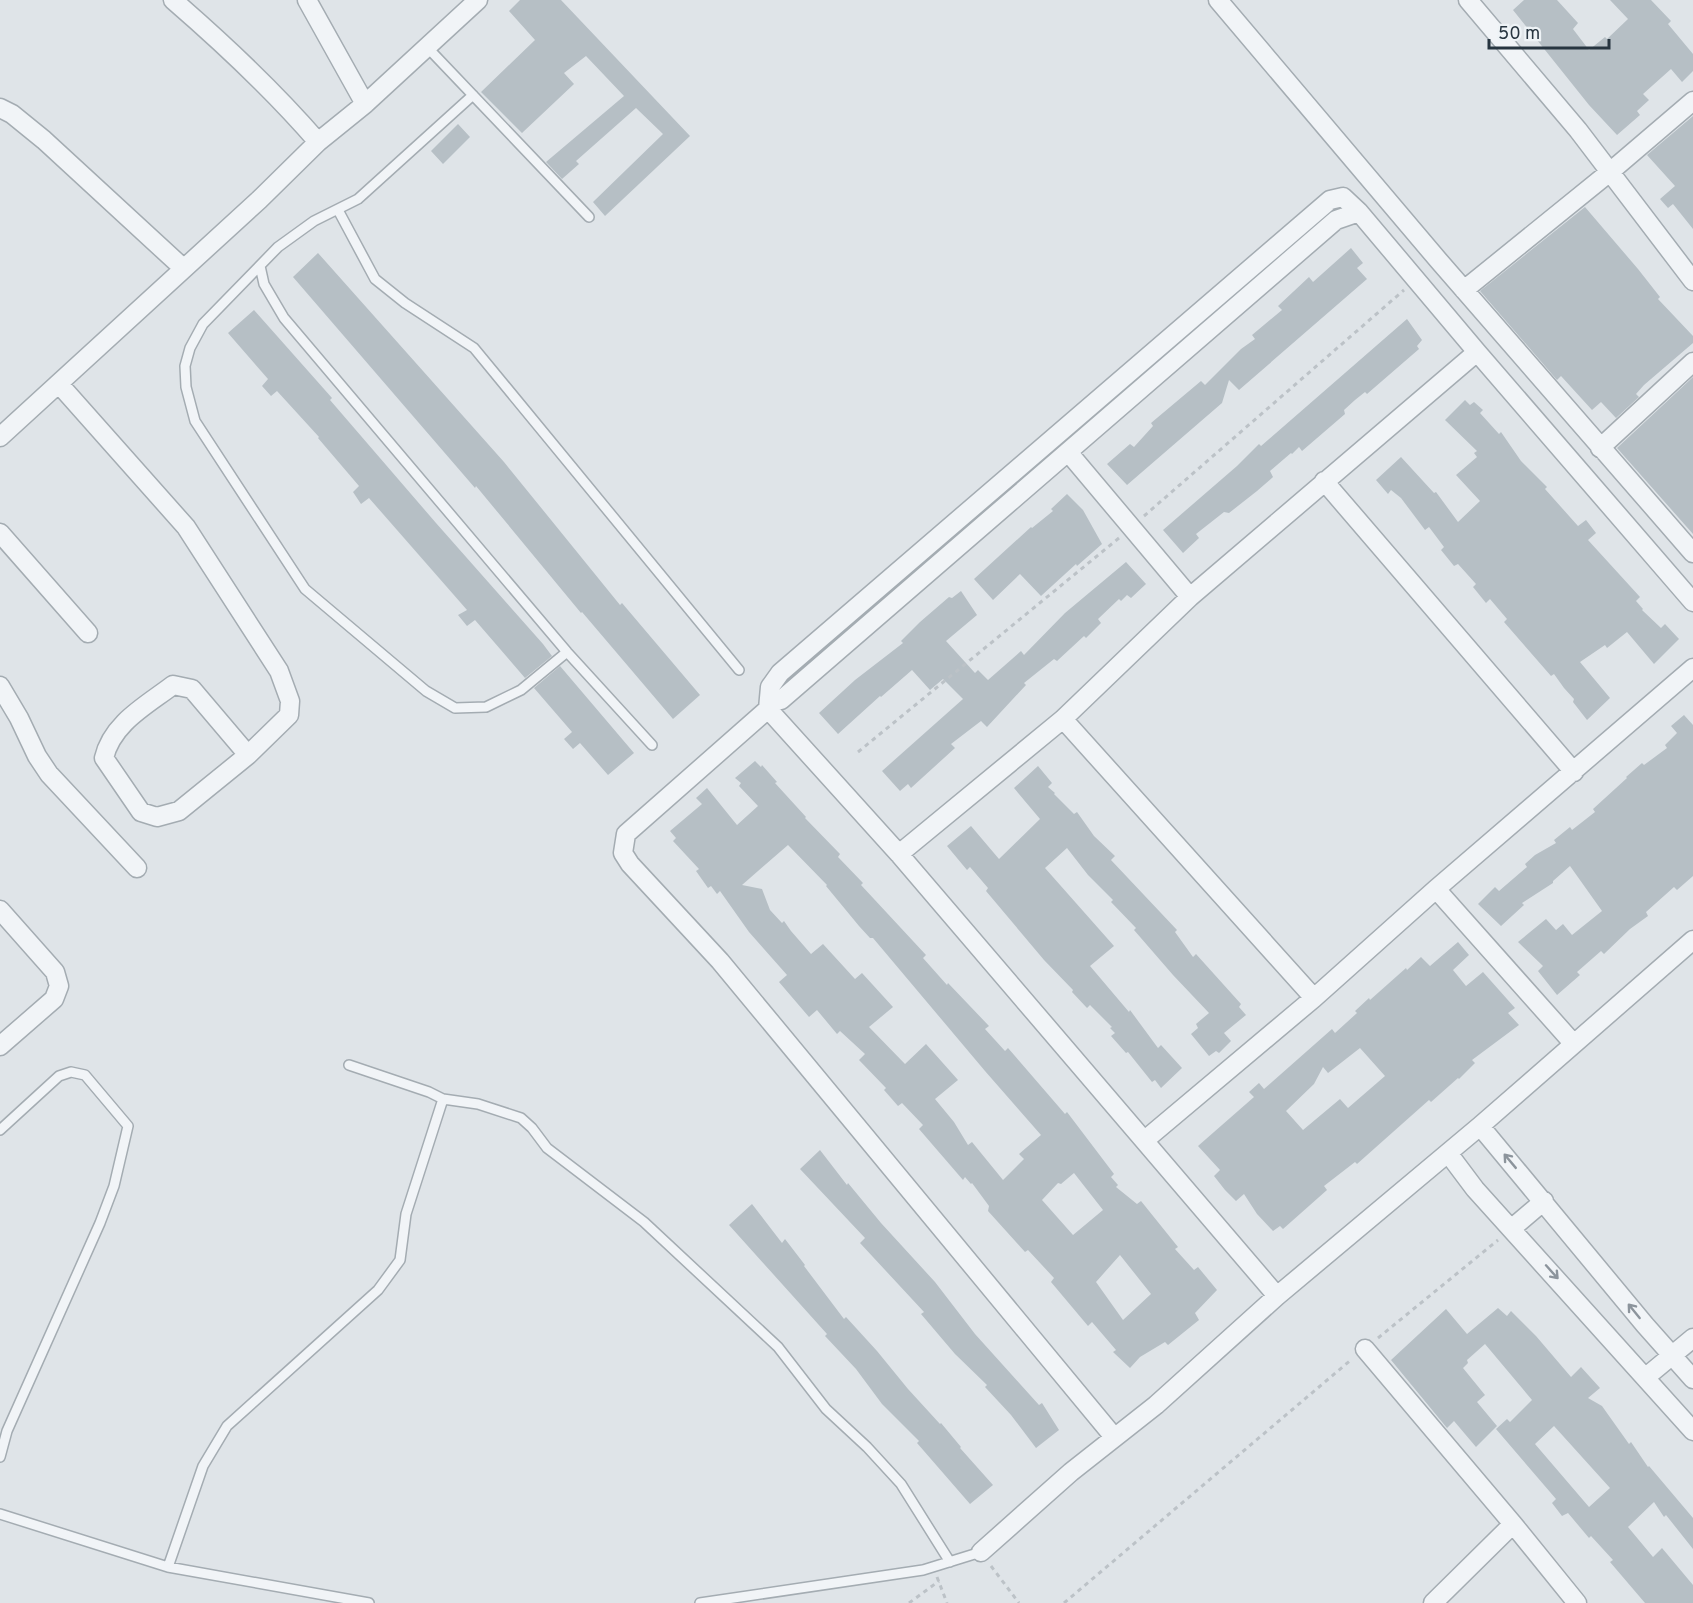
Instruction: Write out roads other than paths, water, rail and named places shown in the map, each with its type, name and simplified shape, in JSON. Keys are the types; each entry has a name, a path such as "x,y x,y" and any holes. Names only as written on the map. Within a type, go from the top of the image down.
{"street":[{"path":"173,0 231,50 318,142"},
{"path":"307,0 365,104"},
{"path":"0,437 7,418 59,384 259,200 318,142 365,104 478,0"},
{"path":"1218,0 1464,290 1693,553"},
{"path":"1468,0 1611,171 1693,281"},
{"path":"1464,290 1693,101"},
{"path":"0,108 12,114 44,140 183,268"},
{"path":"1277,1296 769,705 770,687 780,673 1330,200 1343,197 1359,212 1693,602"},
{"path":"1114,1437 720,962 630,864 623,853 626,834 769,705 780,700 1336,220 1359,212"},
{"path":"899,854 1063,719 1190,597 1477,352"},
{"path":"1600,448 1693,362"},
{"path":"59,384 186,527 279,671 290,701 289,715 248,755 179,811 157,818 141,812 104,758 107,745 123,723 173,685 192,689 248,755"},
{"path":"1068,452 1190,597"},
{"path":"1324,481 1574,772"},
{"path":"0,533 88,633"},
{"path":"1145,1140 1314,998 1436,889 1693,668"},
{"path":"0,686 49,774 137,868"},
{"path":"1063,719 1314,998"},
{"path":"1436,889 1572,1043"},
{"path":"0,910 55,972 59,986 54,999 0,1046"},
{"path":"981,1552 1114,1437 1156,1405 1277,1296 1448,1154 1572,1043 1693,940"},
{"path":"1480,1126 1645,1325 1693,1379"},
{"path":"1448,1154 1511,1229 1693,1431"},
{"path":"1511,1229 1544,1202"},
{"path":"1646,1377 1693,1338"},
{"path":"1365,1349 1577,1603"},
{"path":"1433,1603 1513,1524"}],"lane":[{"path":"427,47 589,218"},
{"path":"473,95 358,199 314,221 278,247 203,324 190,348 185,366 186,387 195,421 305,589 426,691 455,708 486,707 521,690 567,652"},
{"path":"338,210 375,279 405,303 474,348 739,670"},
{"path":"260,267 264,284 284,318 567,652 652,745"},
{"path":"349,1065 429,1092 443,1099 478,1104 521,1118 547,1148 644,1222 778,1347 826,1409 867,1447 901,1484 950,1562"},
{"path":"0,1130 59,1076 71,1072 85,1075 128,1126 114,1186 104,1214 7,1431 0,1457"},
{"path":"168,1567 203,1466 227,1426 378,1290 400,1260 406,1214 443,1099"},
{"path":"0,1514 168,1567 369,1603"},
{"path":"700,1603 923,1570 981,1552"}]}
